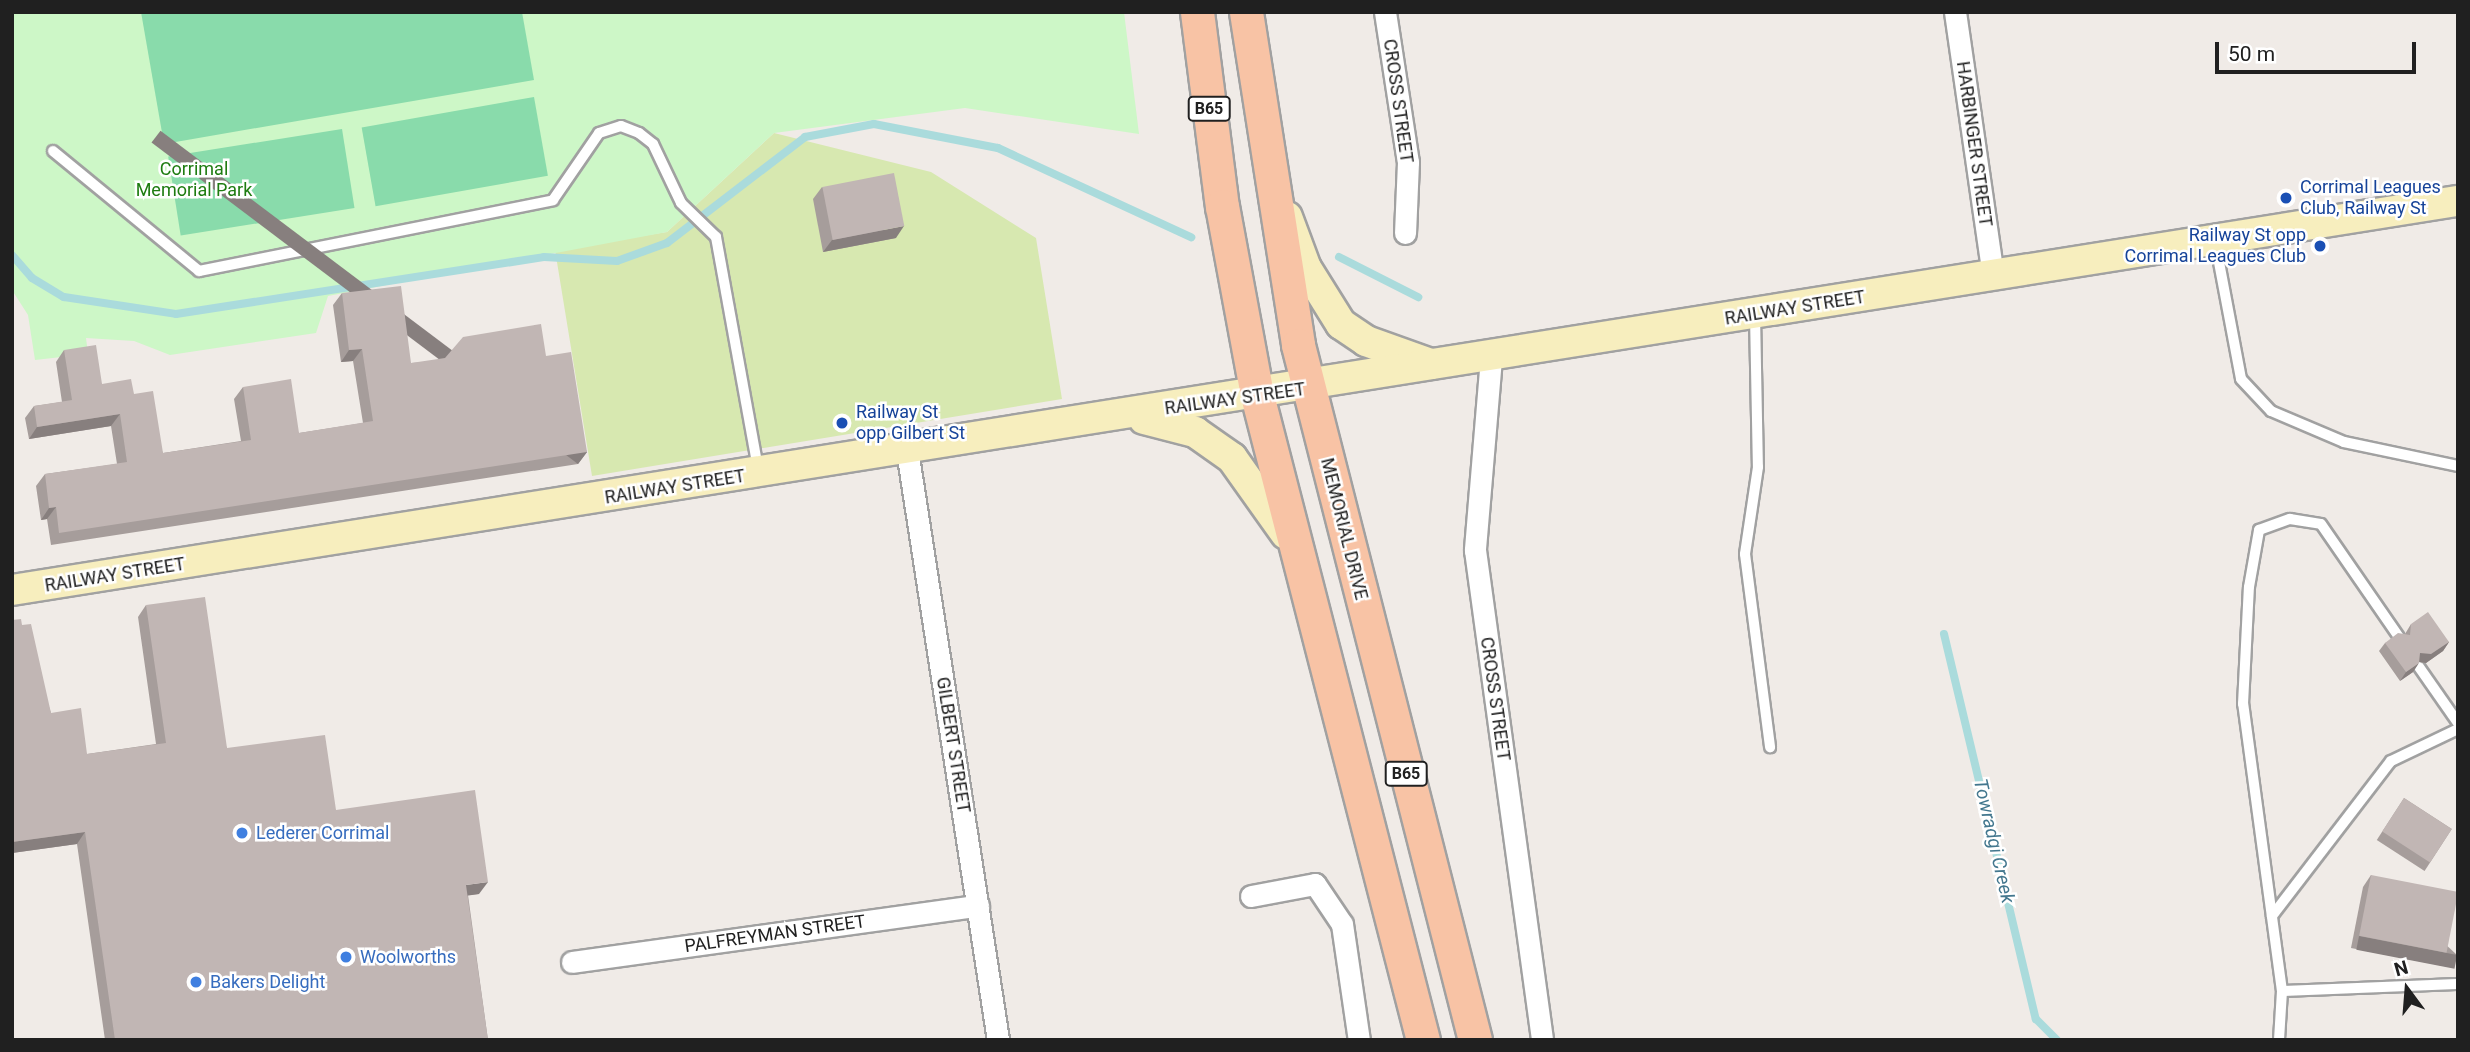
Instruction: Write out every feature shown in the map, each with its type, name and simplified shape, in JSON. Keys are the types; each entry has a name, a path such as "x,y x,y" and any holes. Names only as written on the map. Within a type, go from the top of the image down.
{"main road":[{"name":"B65","path":"1197,12 1222,206 1257,395 1423,1040"},
{"name":"MEMORIAL DRIVE","path":"1246,12 1265,158 1308,388 1475,1040"},
{"path":"1265,158 1306,268 1341,324 1366,341 1437,366"},
{"name":"RAILWAY STREET","path":"12,590 1308,388 2458,201"},
{"path":"1119,416 1177,425 1217,446 1264,495 1298,555"}],"street":[{"name":"CROSS STREET","path":"1385,12 1408,162 1405,233"},
{"name":"HARBINGER STREET","path":"1955,12 1993,276"},
{"name":"CROSS STREET","path":"1491,358 1475,550 1542,1040"},
{"name":"GILBERT STREET","path":"907,450 998,1040"},
{"path":"1251,896 1315,884 1342,924 1359,1040"},
{"name":"PALFREYMAN STREET","path":"572,962 978,906"}],"lane":[{"path":"53,151 199,271 554,200 589,145 611,128 639,133 653,144 681,202 716,237 759,474"},
{"path":"2215,241 2241,379 2271,411 2344,442 2458,466"},
{"path":"1755,315 1758,467 1745,554 1770,747"},
{"path":"2279,1040 2282,991 2243,704 2249,587 2259,530 2290,519 2321,524 2399,637"},
{"path":"2419,667 2458,723"},
{"path":"2272,916 2391,761 2458,729"},
{"path":"2282,991 2458,984"}],"green space":[{"name":"Corrimal Memorial Park","path":"12,12 1124,12 1139,134 965,108 774,133 667,232 328,296 316,333 170,355 134,341 86,338 88,354 35,360 28,315 12,290"},
{"path":"141,12 522,12 534,80 164,144"},
{"path":"534,97 548,176 376,206 362,127"},
{"path":"342,129 355,208 181,236 168,157"},
{"path":"774,133 931,172 1036,238 1062,399 592,476 555,250 667,232"}],"building":[{"path":"894,173 904,226 833,240 822,187"},
{"path":"401,286 411,363 445,358 463,337 541,324 546,356 571,352 587,452 59,533 56,507 49,508 45,474 127,462 120,414 37,427 34,406 72,400 64,350 96,345 102,384 131,379 134,394 153,391 163,453 251,440 243,387 291,379 299,433 373,421 362,349 349,350 342,293"},
{"name":"Lederer Corrimal","path":"205,597 227,748 325,735 336,810 475,790 488,882 466,885 488,1040 115,1040 85,832 12,842 12,620 21,619 22,625 31,624 51,713 81,708 87,754 166,743 146,605"},
{"path":"2428,612 2449,642 2431,654 2420,653 2419,663 2406,672 2385,643 2398,633 2410,635 2411,624"},
{"path":"2404,798 2452,829 2430,863 2382,832"},
{"path":"2371,875 2458,892 2447,953 2359,936"}],"waterway":[{"path":"12,255 32,278 64,297 176,314 544,257 617,261 667,243 805,137 874,124 998,148 1191,237"},
{"path":"1339,257 1418,297"},
{"name":"Towradgi Creek","path":"1944,634 2036,1019 2057,1040"}],"place":[{"name":"Corrimal Leagues Club, Railway St","path":"2286,198"},
{"name":"Railway St opp Corrimal Leagues Club","path":"2320,246"},
{"name":"Railway St opp Gilbert St","path":"842,423"},
{"name":"Lederer Corrimal","path":"242,833"},
{"name":"Woolworths","path":"346,957"},
{"name":"Bakers Delight","path":"196,982"}]}
